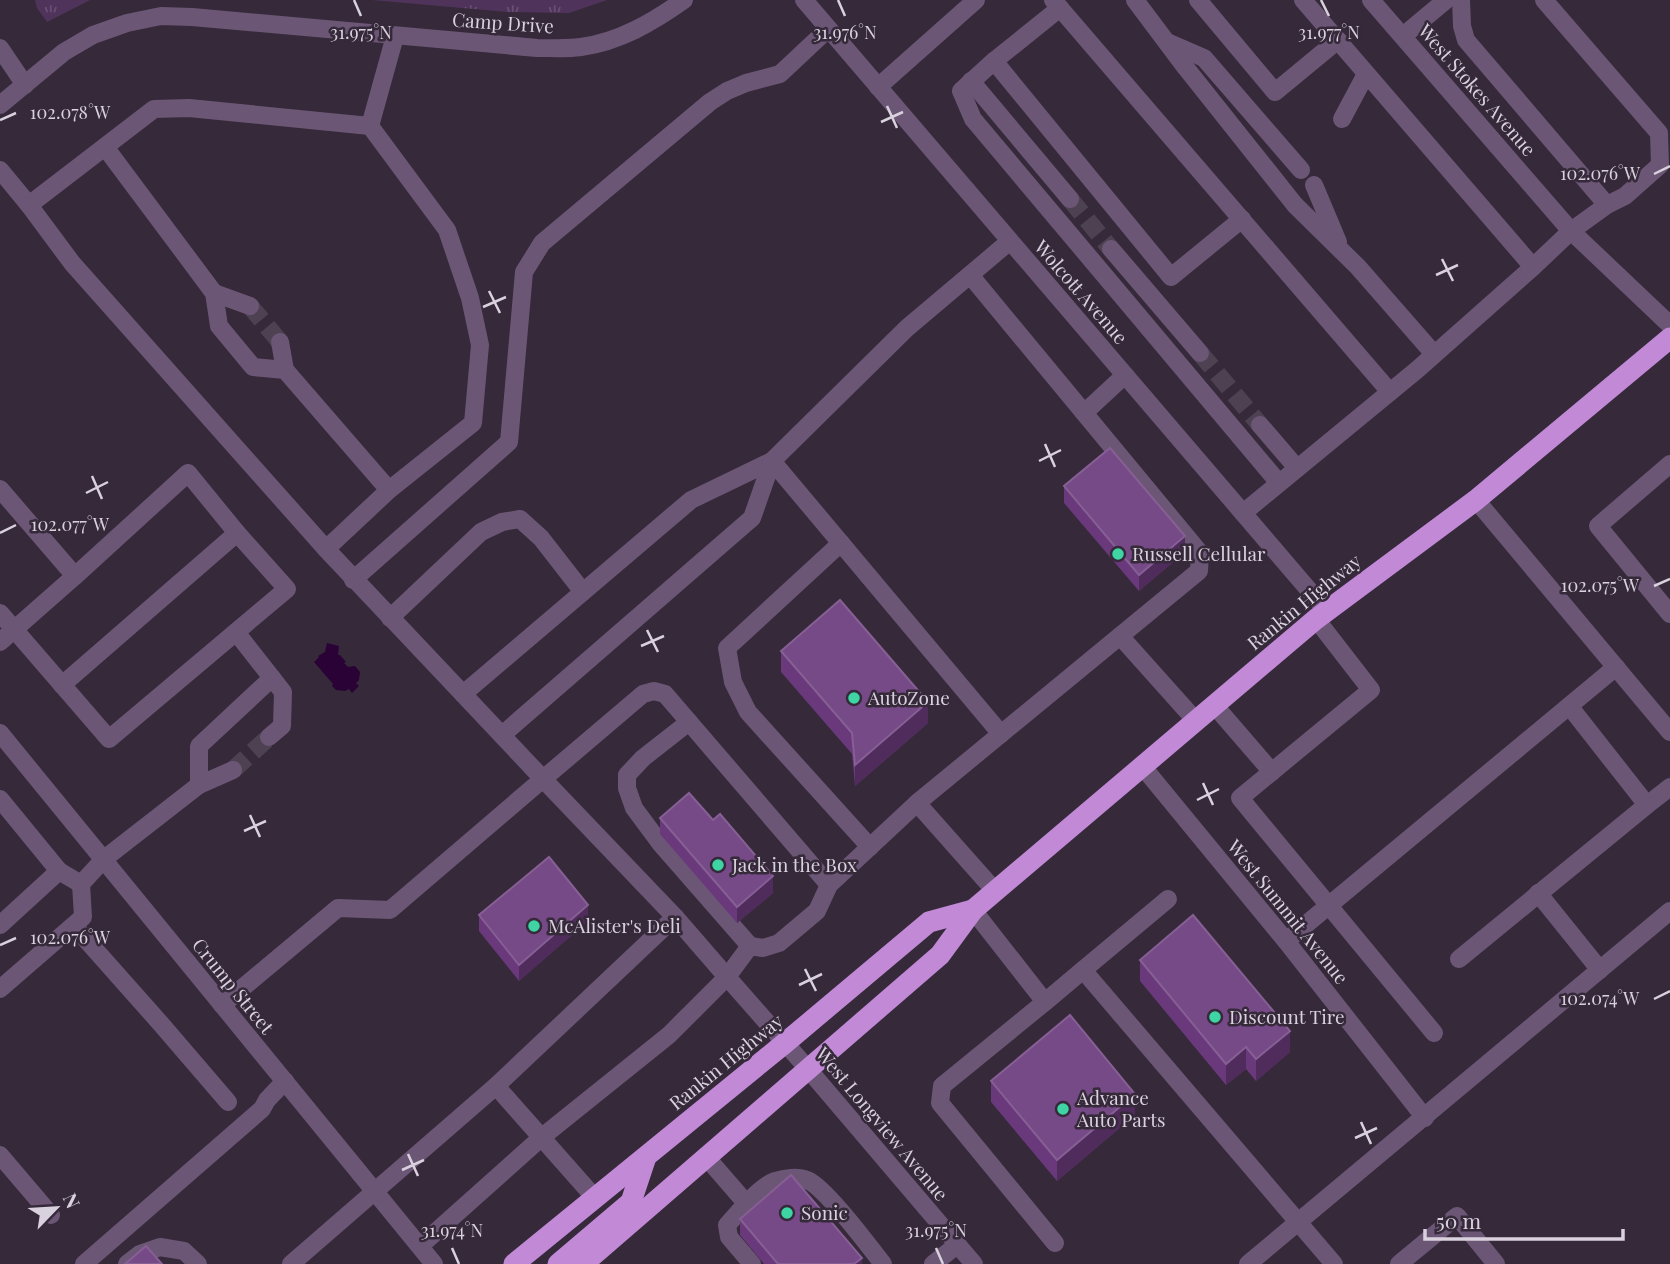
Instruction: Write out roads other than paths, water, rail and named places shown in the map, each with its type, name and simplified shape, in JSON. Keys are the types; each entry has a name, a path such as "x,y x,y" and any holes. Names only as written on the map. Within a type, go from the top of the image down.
{"highway":[{"name":"Rankin Highway","path":"583,1264 940,955 973,910 995,891 1321,615 1476,500 1670,338"},
{"name":"Rankin Highway","path":"514,1264 929,922 973,910"},
{"path":"558,1264 631,1202 646,1157"}],"street":[{"name":"Camp Drive","path":"0,106 64,52 93,35 127,23 161,16 537,48 582,47 625,35 664,15 684,0"},
{"name":"Wolcott Avenue","path":"804,0 1242,513 1321,615 1371,690 1272,772"},
{"path":"878,87 976,0"},
{"path":"1135,0 1295,205 1342,251 1434,354"},
{"path":"1198,0 1275,92 1338,40"},
{"path":"1303,0 1533,267"},
{"name":"West Stokes Avenue","path":"1371,0 1571,230 1670,325"},
{"path":"1403,36 1446,0"},
{"path":"1461,0 1462,26 1466,40 1606,205"},
{"path":"1242,513 1390,392 1533,267 1571,230 1606,205 1625,196 1660,164 1659,133 1544,0"},
{"path":"1279,483 973,119 961,91 1056,4 1390,392"},
{"path":"354,580 509,442 524,272 542,243 710,102 747,83 780,74 828,29"},
{"path":"370,126 395,36"},
{"path":"1167,42 1204,58 1301,170"},
{"path":"0,48 24,85"},
{"path":"994,61 1171,277 1242,219"},
{"path":"1342,119 1366,74"},
{"path":"971,81 1070,199"},
{"path":"29,205 154,110 189,108 370,126 447,230 470,298 480,345 472,423 389,489 326,550"},
{"path":"104,148 214,293 219,326 253,367 285,370"},
{"name":"West Longview Avenue","path":"0,170 72,263 326,550 675,917 974,1264"},
{"path":"1314,185 1342,251"},
{"path":"463,694 691,500 772,461 907,328 1010,241"},
{"path":"1111,249 1200,353"},
{"path":"689,722 643,758 627,775 627,788 634,808 660,843 750,946 763,948 779,943 817,911 829,885 917,803 1199,571 1200,553 970,275"},
{"path":"214,293 250,306"},
{"path":"280,342 285,370 389,489"},
{"path":"1084,413 1125,375"},
{"path":"1261,425 1297,468"},
{"path":"772,461 1001,734"},
{"path":"502,735 752,518 772,461"},
{"path":"1670,464 1598,526 1670,614"},
{"path":"0,613 14,630 108,739 287,589 188,473 75,576 14,630 0,642"},
{"path":"0,489 75,576"},
{"path":"1476,500 1670,732"},
{"path":"390,618 481,532 502,522 520,519 541,538 583,592"},
{"path":"62,685 237,533"},
{"path":"841,543 727,648 733,682 748,712 870,847"},
{"path":"236,632 283,692 282,726 269,737"},
{"path":"1120,636 1196,722"},
{"path":"1286,941 1616,667"},
{"path":"199,785 199,746 272,678"},
{"path":"222,1005 338,908 390,911 643,694 654,691 665,694 829,885"},
{"path":"1215,706 1272,772 1240,798 1434,1033"},
{"path":"1570,707 1647,805"},
{"name":"Crump Street","path":"0,733 435,1264"},
{"name":"West Summit Avenue","path":"1143,767 1286,941 1425,1118"},
{"path":"0,989 83,918 81,884 104,859 199,785 233,770"},
{"path":"1459,959 1670,787"},
{"path":"917,803 995,891"},
{"path":"2,806 59,871 81,884"},
{"path":"0,925 59,871"},
{"path":"1538,893 1600,970"},
{"path":"1055,1243 940,1103 942,1086 1168,898"},
{"path":"973,910 1045,1002"},
{"path":"1248,1264 1670,911"},
{"path":"291,1264 496,1086 675,917"},
{"path":"74,926 228,1102"},
{"path":"420,1246 542,1137 669,1035 727,977 750,946"},
{"path":"1083,970 1334,1264"},
{"path":"84,1264 262,1110 267,1100 285,1081"},
{"path":"496,1086 595,1198"},
{"path":"0,1156 51,1215"},
{"path":"707,1158 746,1203"},
{"path":"752,1264 729,1237 727,1225 746,1203 773,1182 786,1178 806,1180 822,1191 883,1264"},
{"path":"1399,1264 1457,1216 1496,1264"},
{"path":"933,1264 957,1245"},
{"path":"127,1264 140,1254 160,1247 184,1251 198,1264"}],"tunnel":[{"path":"1070,199 1111,249"},
{"path":"250,306 280,342"},
{"path":"1200,353 1260,425"},
{"path":"233,770 269,737"}],"place":[{"name":"Russell Cellular","path":"1118,554"},
{"name":"AutoZone","path":"854,698"},
{"name":"Jack in the Box","path":"718,865"},
{"name":"McAlister's Deli","path":"534,926"},
{"name":"Discount Tire","path":"1215,1017"},
{"name":"Advance Auto Parts","path":"1063,1109"},
{"name":"Sonic","path":"787,1213"}]}
